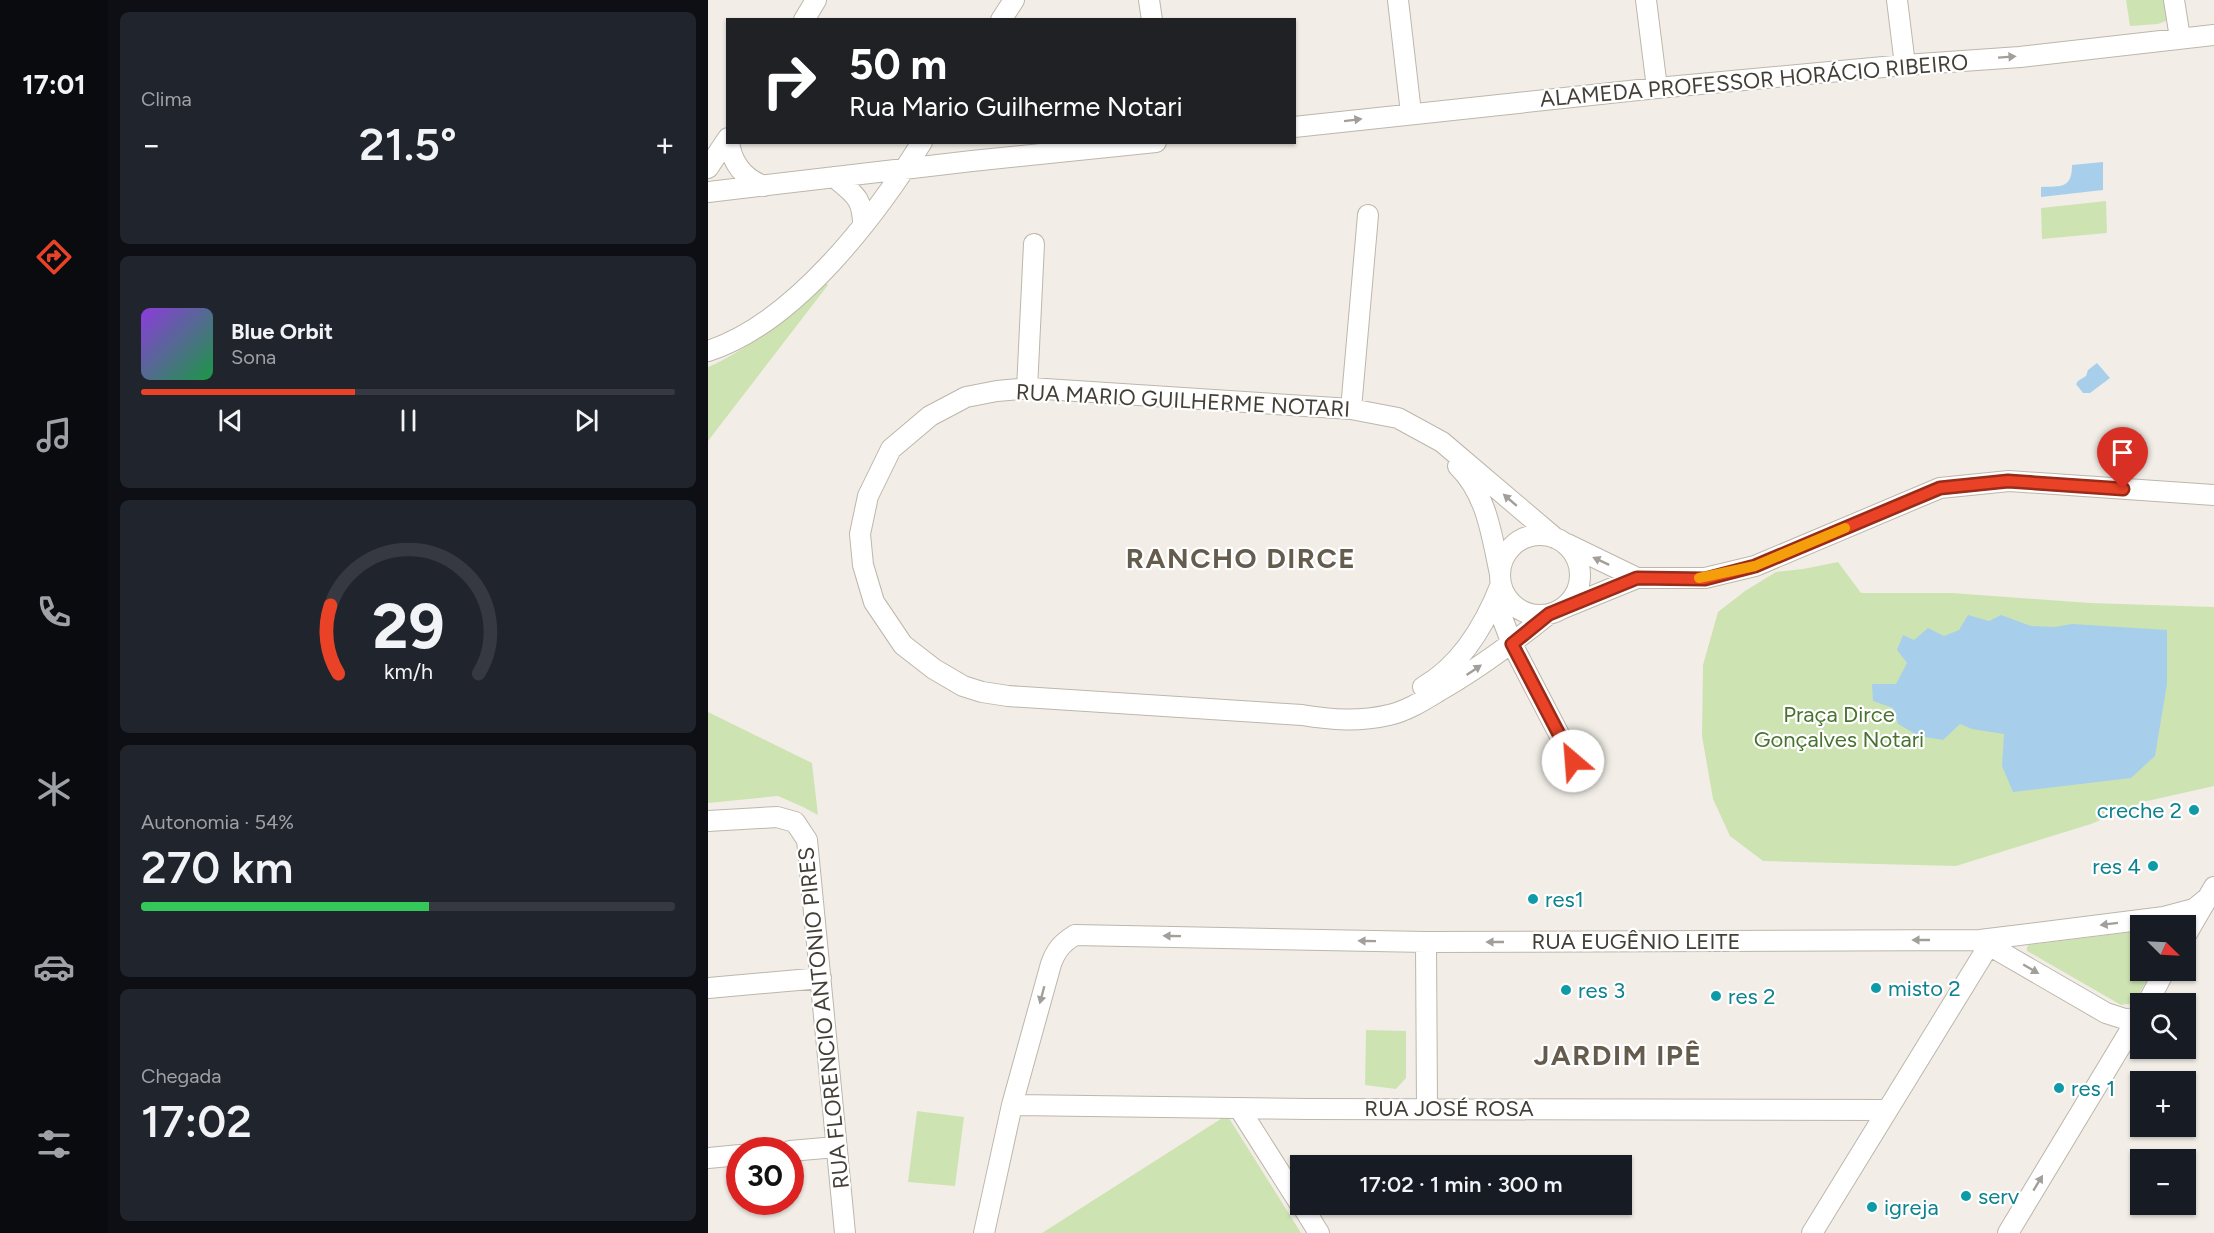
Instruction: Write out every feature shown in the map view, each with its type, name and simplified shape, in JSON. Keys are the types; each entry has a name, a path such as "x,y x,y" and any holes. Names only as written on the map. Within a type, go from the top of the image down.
{"street":[{"path":"805,18 816,0"},
{"path":"1002,18 1014,0"},
{"path":"1149,0 1152,18"},
{"path":"1398,0 1411,113"},
{"path":"1646,0 1657,88"},
{"path":"1897,0 1905,65"},
{"path":"2174,0 2180,38"},
{"name":"ALAMEDA PROFESSOR HORÁCIO RIBEIRO","path":"1296,127 1657,88 2019,57 2214,35"},
{"path":"708,168 726,141"},
{"path":"730,144 736,162 744,174 751,181 764,186"},
{"path":"708,351 721,347 755,328 796,298 863,225 894,186 921,144"},
{"path":"708,192 1137,144"},
{"path":"834,177 858,200 863,210 863,225"},
{"path":"1351,409 1368,215"},
{"path":"1027,389 1034,244"},
{"name":"RUA MARIO GUILHERME NOTARI","path":"1027,389 1351,409 1398,417 1442,442 1571,551 1578,562 1580,576 1571,601 1462,678 1411,707 1392,715 1364,720 1335,720 1302,715 1008,696 982,692 963,686 934,669 903,645 874,602 862,565 860,534 868,496 891,449 930,416 966,397 997,391 1027,389"},
{"name":"RUA MARIO GUILHERME NOTARI","path":"1398,417 1438,447 1466,474 1482,502 1499,586 1519,609 1534,615 1555,612 1637,578 1705,579 1755,566 1940,488 2008,481 2214,495"},
{"name":"RUA MARIO GUILHERME NOTARI","path":"1302,715 1343,713 1384,705 1410,695 1436,680 1451,667 1475,638 1499,586 1502,564 1513,545 1533,536 1559,541 1637,578"},
{"path":"1499,586 1512,644 1573,761"},
{"name":"RUA FLORENCIO ANTONIO PIRES","path":"708,821 777,817 795,822 807,840 845,1233"},
{"path":"2196,918 2210,894"},
{"name":"RUA EUGÊNIO LEITE","path":"1012,1105 1055,952 1075,935 1426,942 1983,941 2164,917 2194,909 2210,894"},
{"path":"1812,1233 1954,1002 1983,941 2106,1013 2130,1019"},
{"path":"1426,942 1427,1108"},
{"path":"708,988 821,978"},
{"path":"2008,1233 2130,1032"},
{"path":"984,1233 1012,1105"},
{"name":"RUA JOSÉ ROSA","path":"1012,1105 1886,1110"},
{"path":"1239,1108 1290,1187"},
{"path":"804,1150 836,1147"},
{"path":"708,1158 726,1156"},
{"path":"1308,1215 1319,1233"}],"green space":[{"path":"2126,0 2166,0 2168,14 2166,21 2158,24 2130,26"},
{"path":"2106,201 2107,233 2042,239 2041,208"},
{"path":"824,281 828,285 708,441 708,367 740,350 770,329"},
{"name":"Praça Dirce Gonçalves Notari","path":"1838,562 1861,593 1952,593 2090,603 2214,607 2214,786 2143,802 2091,824 1956,866 1763,861 1730,836 1713,799 1702,736 1703,665 1718,612 1745,591 1776,572"},
{"path":"708,712 812,763 818,815 778,796 708,803"},
{"path":"2130,932 2130,981 2146,981 2140,993 2130,993 2130,1004 2121,1005 2027,951 2029,945"},
{"path":"1366,1030 1406,1031 1406,1078 1396,1089 1365,1085"},
{"path":"917,1111 964,1117 955,1186 908,1182"},
{"path":"1227,1115 1301,1233 1042,1233"}],"water":[{"path":"2103,162 2103,190 2041,197 2041,187 2060,186 2067,182 2072,165"},
{"path":"2097,363 2110,378 2090,393 2083,393 2076,384"},
{"path":"1968,615 1989,621 2001,615 2031,626 2055,627 2072,624 2167,630 2167,684 2155,756 2131,778 2013,792 2002,766 2004,734 1972,729 1960,724 1943,740 1919,736 1898,724 1893,708 1873,701 1872,684 1896,684 1907,663 1897,650 1903,635 1914,640 1928,628 1944,636 1959,630"}],"slow traffic":[{"path":"1699,578 1705,579 1755,566 1845,528"}],"place":[{"name":"creche 2","path":"2194,810"},
{"name":"res 4","path":"2153,866"},
{"name":"res1","path":"1533,899"},
{"name":"misto 2","path":"1876,988"},
{"name":"res 3","path":"1566,990"},
{"name":"res 2","path":"1716,996"},
{"name":"res 1","path":"2059,1088"},
{"name":"serv","path":"1966,1196"},
{"name":"igreja","path":"1872,1207"}],"district":[{"name":"RANCHO DIRCE","path":"1241,558"},
{"name":"JARDIM IPÊ","path":"1618,1055"}],"route":[{"path":"1573,761 1512,644 1549,614 1637,578 1705,579 1755,566 1940,488 2008,481 2123,489"}]}
